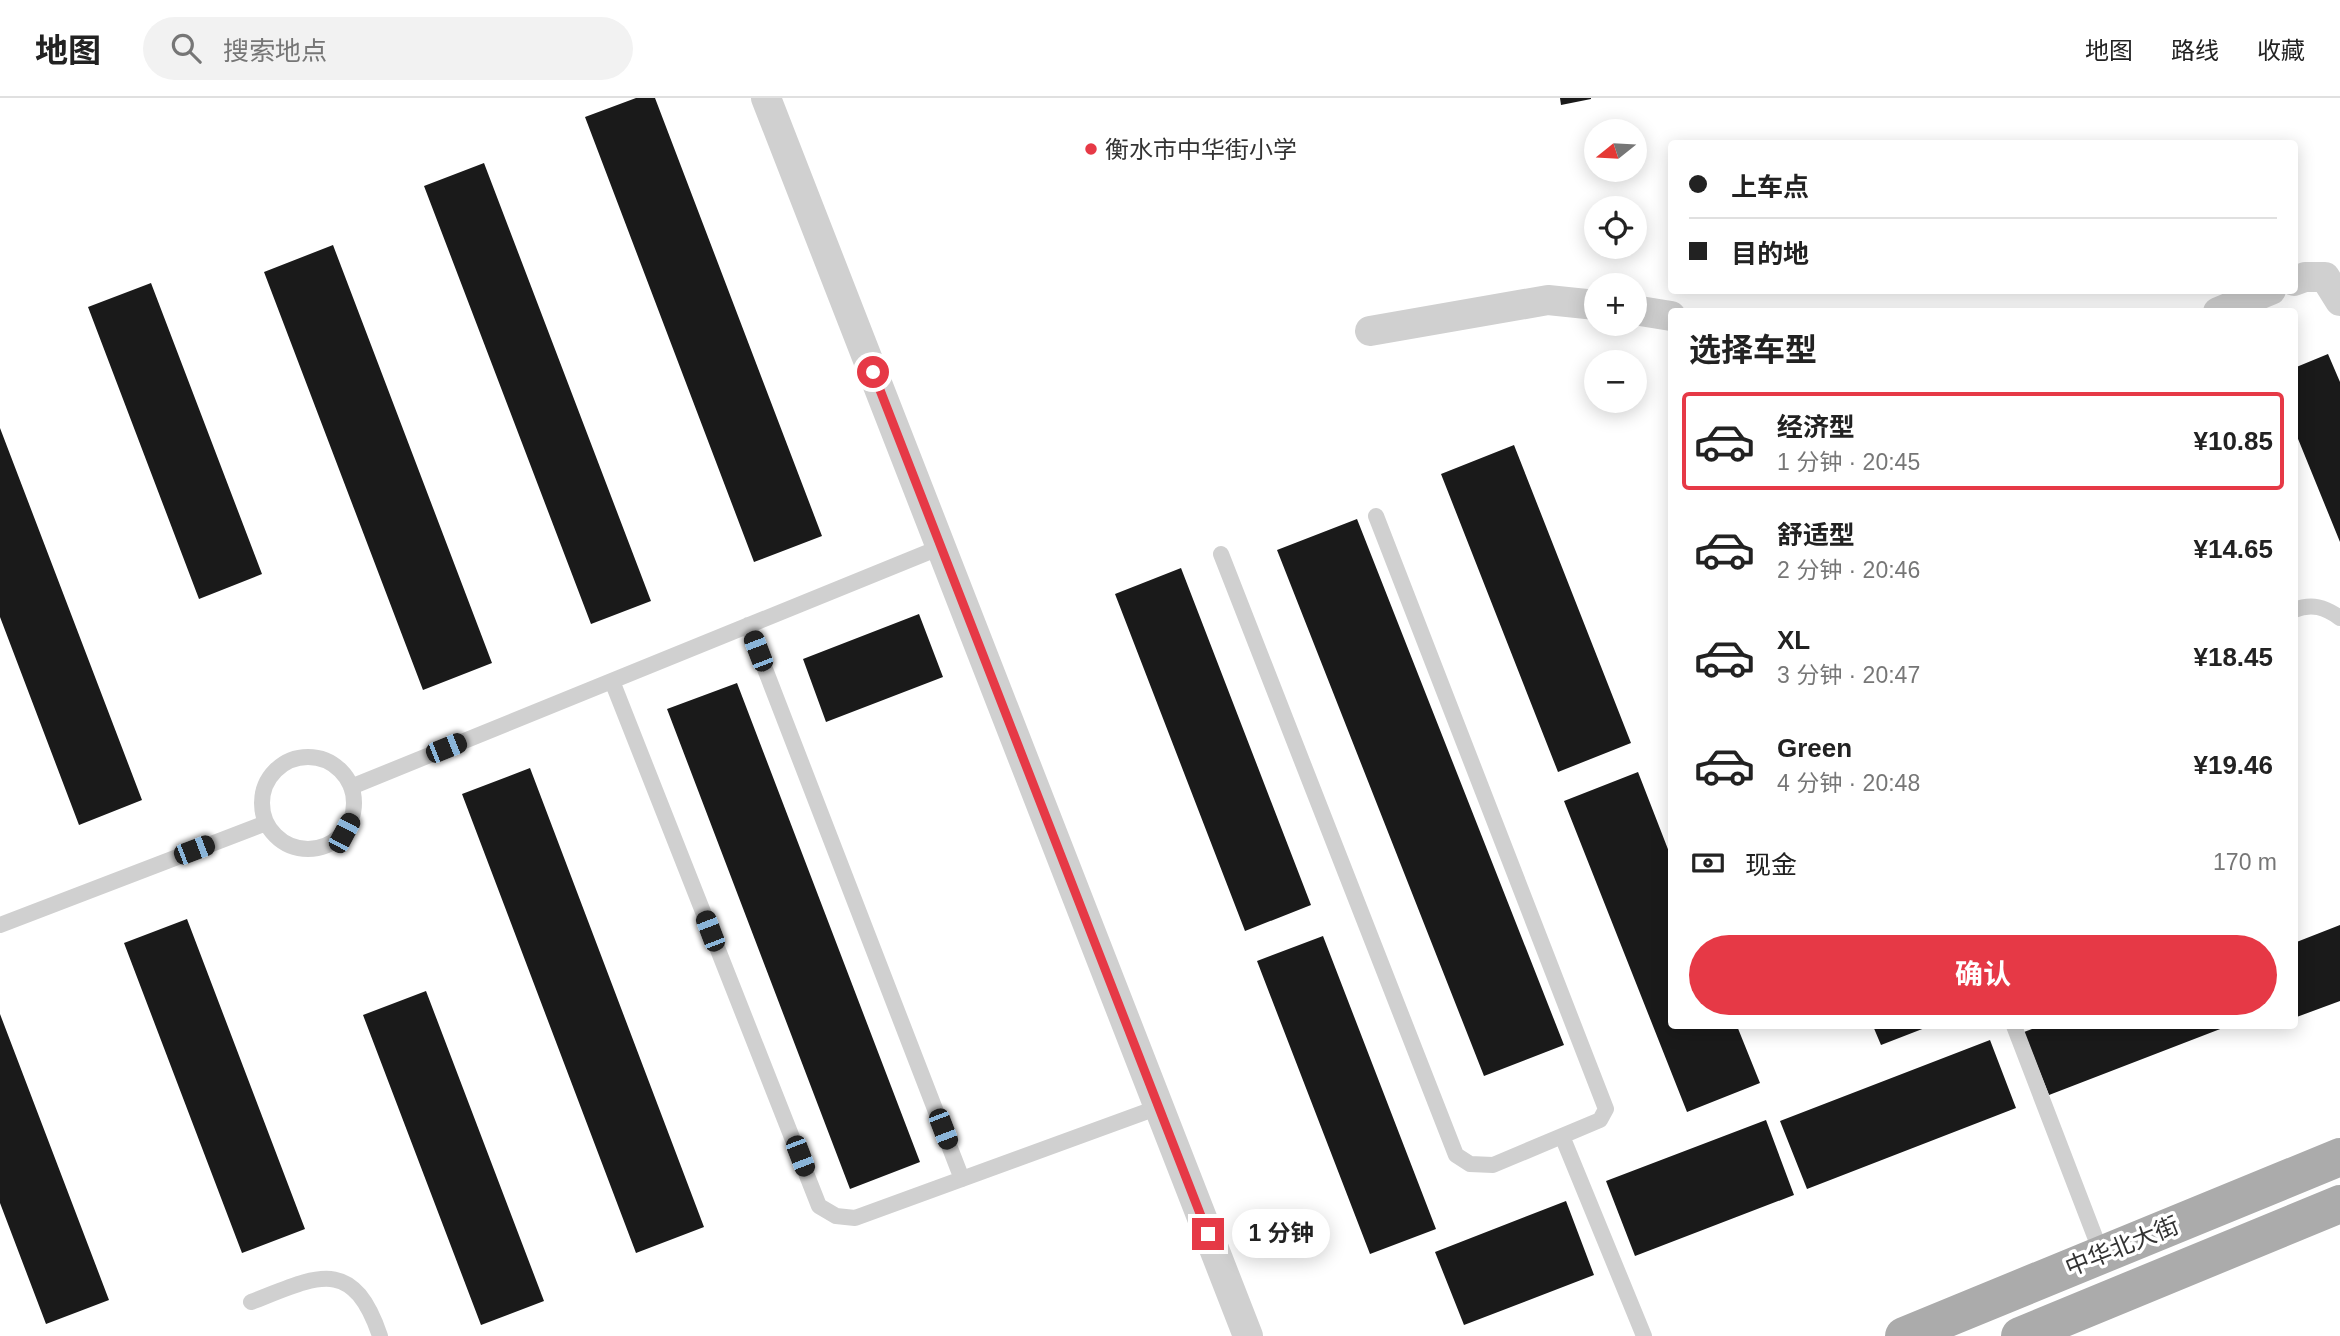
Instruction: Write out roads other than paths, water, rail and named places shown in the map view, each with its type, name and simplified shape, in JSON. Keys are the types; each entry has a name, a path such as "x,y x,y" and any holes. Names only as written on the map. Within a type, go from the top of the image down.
{"main road":[{"name":"中华北大街","path":"1905,1336 2340,1157"},
{"name":"中华北大街","path":"2020,1336 2340,1204"}],"street":[{"path":"766,98 1248,1336"},
{"path":"2298,280 2325,277 2340,301"},
{"path":"2228,308 2261,294"},
{"path":"1370,331 1548,300 1584,304"},
{"path":"1647,312 1668,316"}],"lane":[{"path":"1221,554 1456,1154 1470,1164 1493,1164 1600,1120 1606,1109 1376,516"},
{"path":"351,787 941,547"},
{"path":"2298,608 2309,604 2330,611 2340,618"},
{"path":"748,625 962,1179"},
{"path":"612,681 819,1206 836,1216 855,1218 1159,1107"},
{"path":"301,757 320,758 337,766 351,787 354,798 353,817 344,833 330,845 312,850 287,845 276,838 266,823 261,799 265,785 284,763 301,757"},
{"path":"0,925 266,823"},
{"path":"2015,1029 2102,1255"},
{"path":"1562,1136 1644,1336"},
{"path":"251,1302 308,1280 338,1278 356,1290 371,1312 380,1336"}],"place":[{"name":"衡水市中华街小学","path":"1091,149"}]}
